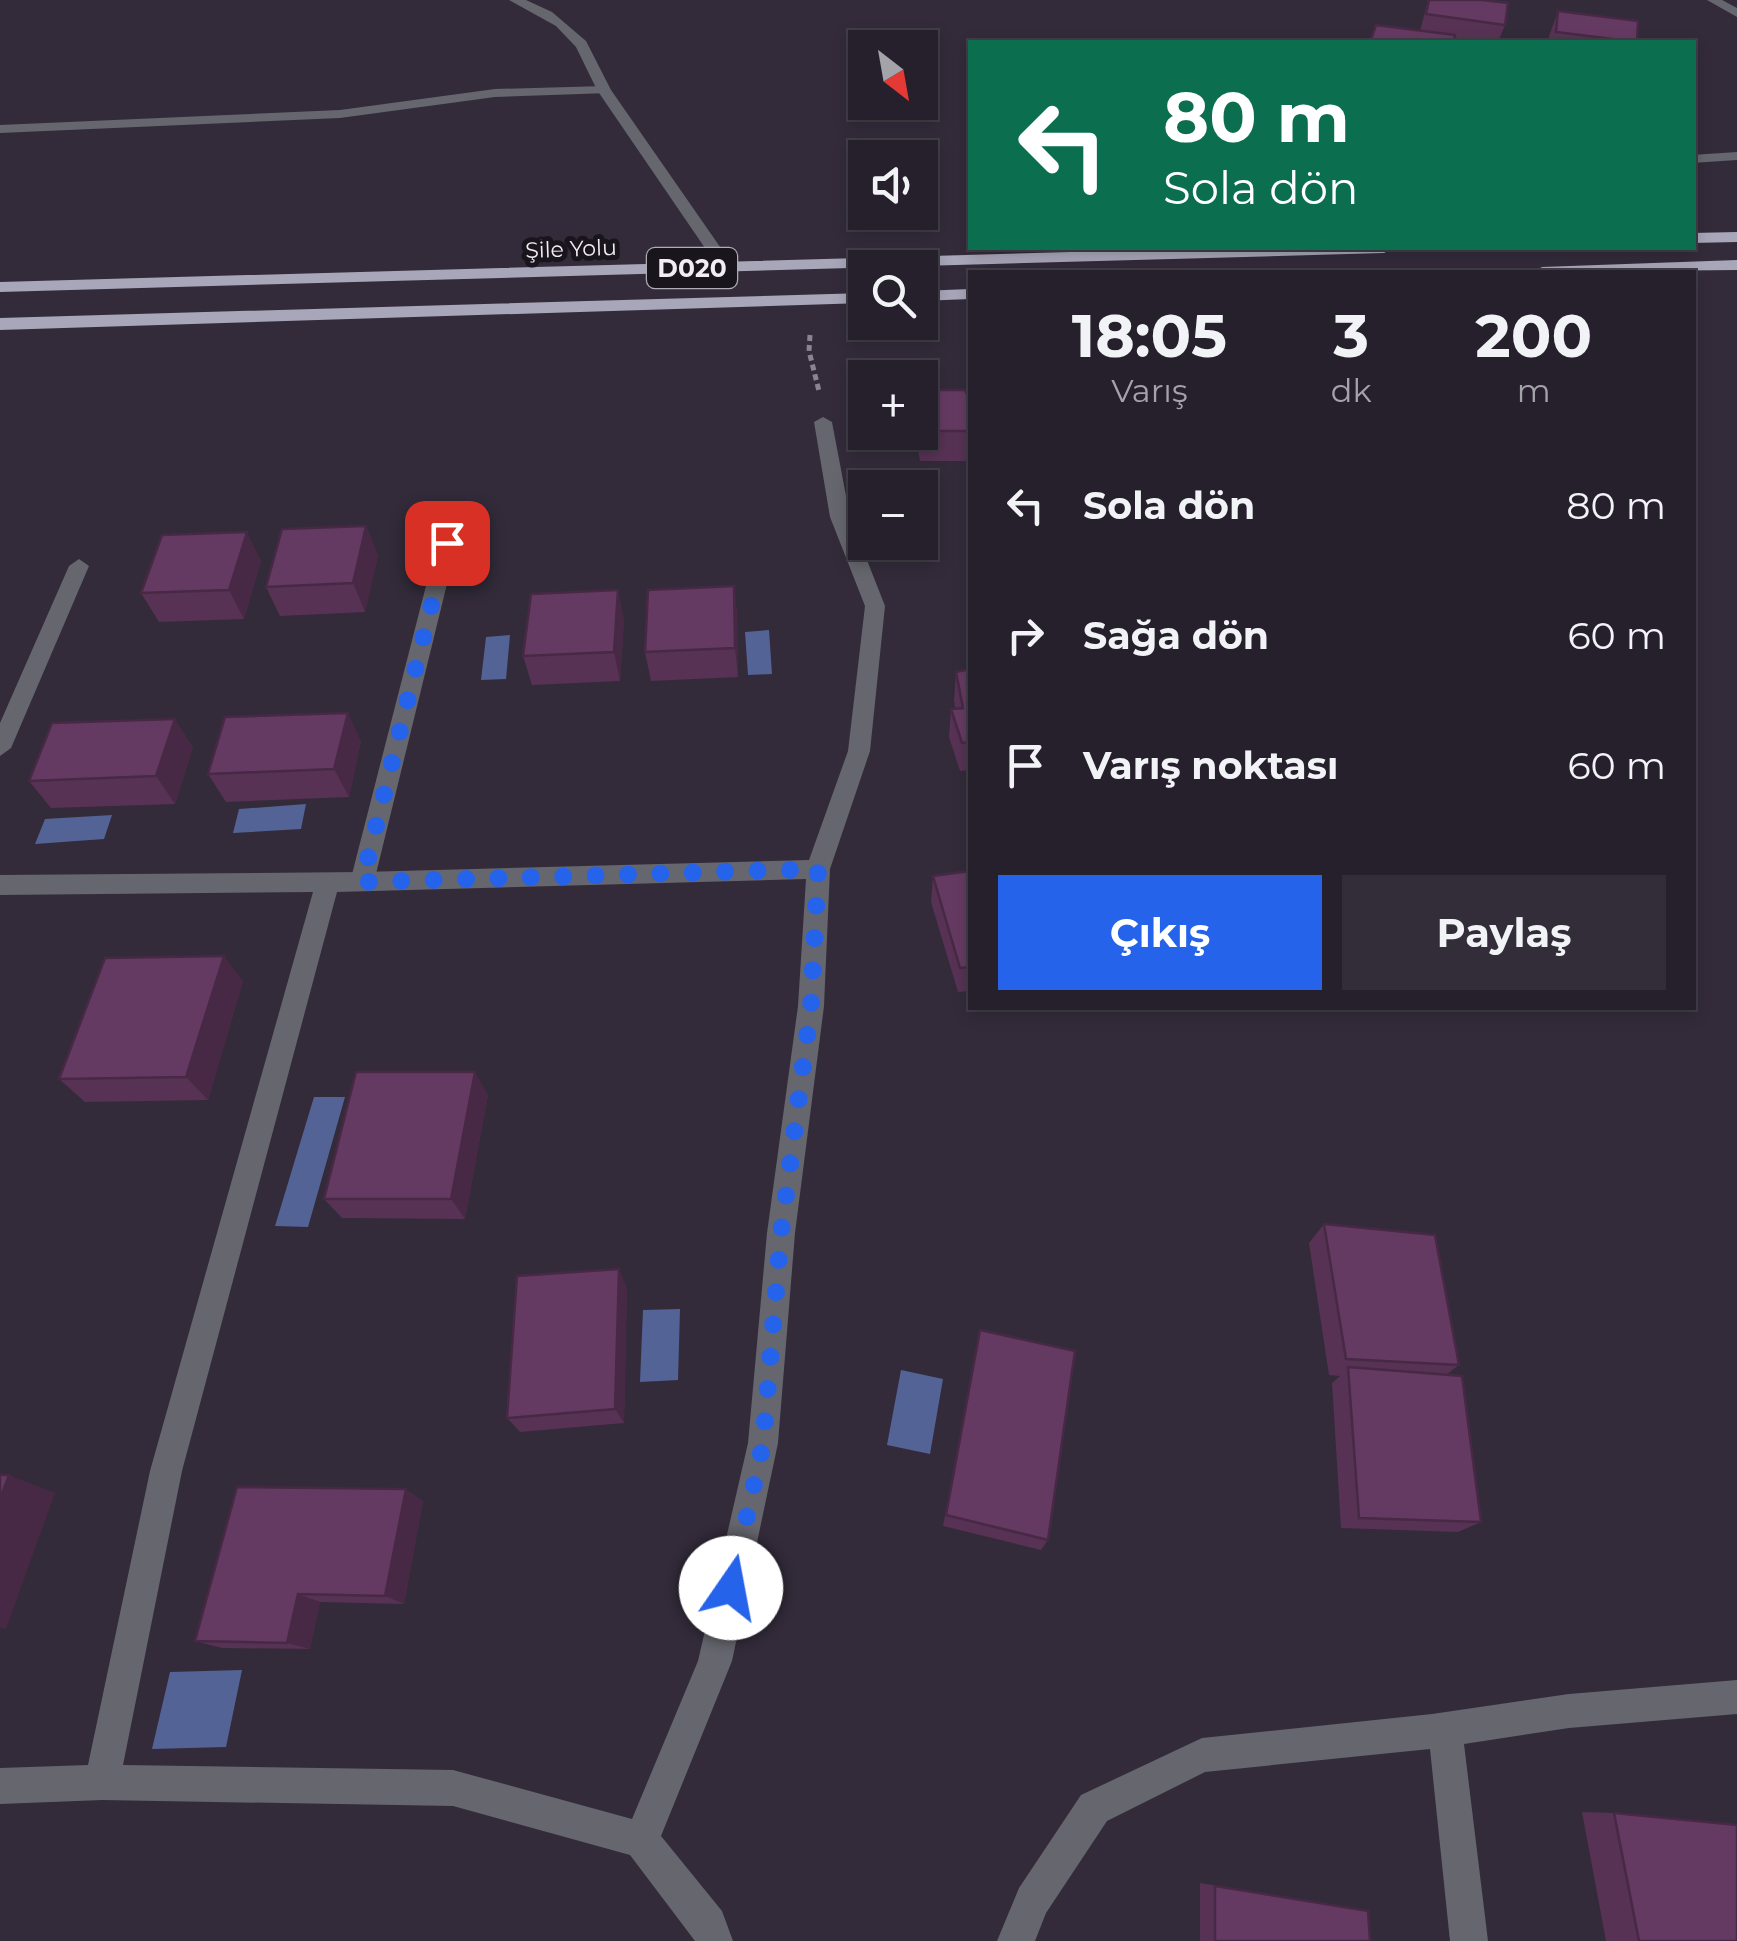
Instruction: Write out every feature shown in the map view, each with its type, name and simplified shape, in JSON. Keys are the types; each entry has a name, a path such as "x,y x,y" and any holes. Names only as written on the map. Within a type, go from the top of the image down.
{"highway":[{"path":"1696,238 1737,237"},
{"name":"Şile Yolu","path":"0,287 1315,250"},
{"path":"1598,270 1737,265"},
{"path":"938,295 968,294"},
{"name":"D020","path":"0,324 848,299"}],"street":[{"path":"515,0 547,12 573,33 594,62 604,90 726,267"},
{"path":"1713,0 1737,13"},
{"path":"0,129 340,114 495,93 604,90"},
{"path":"1696,159 1737,156"},
{"path":"641,1840 715,1661 763,1444 781,1233 811,1006 818,869 859,751 874,606 840,516 823,422"},
{"path":"362,882 447,543"},
{"path":"0,748 79,566"},
{"path":"0,885 327,883 818,869"},
{"path":"102,1782 166,1471 327,883"},
{"path":"1016,1941 1032,1901 1094,1808 1202,1755 1445,1729 1569,1711 1737,1697"},
{"path":"1445,1729 1469,1941"},
{"path":"0,1786 102,1782 453,1788 641,1840 709,1924 714,1941"}],"path":[{"path":"823,422 809,351 812,312 840,299"}],"water":[{"path":"769,630 772,674 748,675 745,632"},
{"path":"510,635 506,679 481,680 486,637"},
{"path":"306,804 301,829 233,833 239,809"},
{"path":"112,815 104,839 35,844 45,819"},
{"path":"314,1097 345,1097 308,1227 275,1226"},
{"path":"680,1309 678,1380 640,1382 643,1310"},
{"path":"901,1370 943,1379 930,1454 887,1445"},
{"path":"242,1670 226,1747 152,1749 170,1672"}],"building":[{"path":"1429,0 1508,3 1505,25 1426,14"},
{"path":"1558,11 1638,21 1637,40 1556,32"},
{"path":"1376,25 1455,35 1454,40 1371,40"},
{"path":"938,390 965,390 968,431 938,431"},
{"path":"366,526 353,583 266,587 282,529"},
{"path":"247,532 229,590 141,593 162,535"},
{"path":"734,586 735,648 645,652 648,590"},
{"path":"618,590 614,652 523,656 531,594"},
{"path":"968,669 968,742 962,743 951,709 963,708 956,672"},
{"path":"348,713 334,769 208,774 225,717"},
{"path":"175,719 156,776 29,781 52,723"},
{"path":"968,871 968,967 960,968 933,876"},
{"path":"224,956 186,1077 59,1079 105,958"},
{"path":"356,1072 475,1072 451,1199 324,1199"},
{"path":"1324,1224 1435,1235 1459,1365 1346,1359"},
{"path":"619,1269 615,1409 507,1418 517,1276"},
{"path":"980,1330 1075,1351 1048,1540 946,1515"},
{"path":"1348,1367 1462,1376 1481,1522 1359,1518"},
{"path":"0,1475 9,1475 0,1499"},
{"path":"237,1487 406,1489 385,1596 298,1594 287,1643 195,1641"},
{"path":"1614,1813 1737,1825 1737,1941 1639,1941"},
{"path":"1215,1886 1368,1911 1370,1941 1215,1941"}],"route":[{"path":"447,543 362,882 818,869 811,1006 781,1233 763,1444 731,1588"}]}
